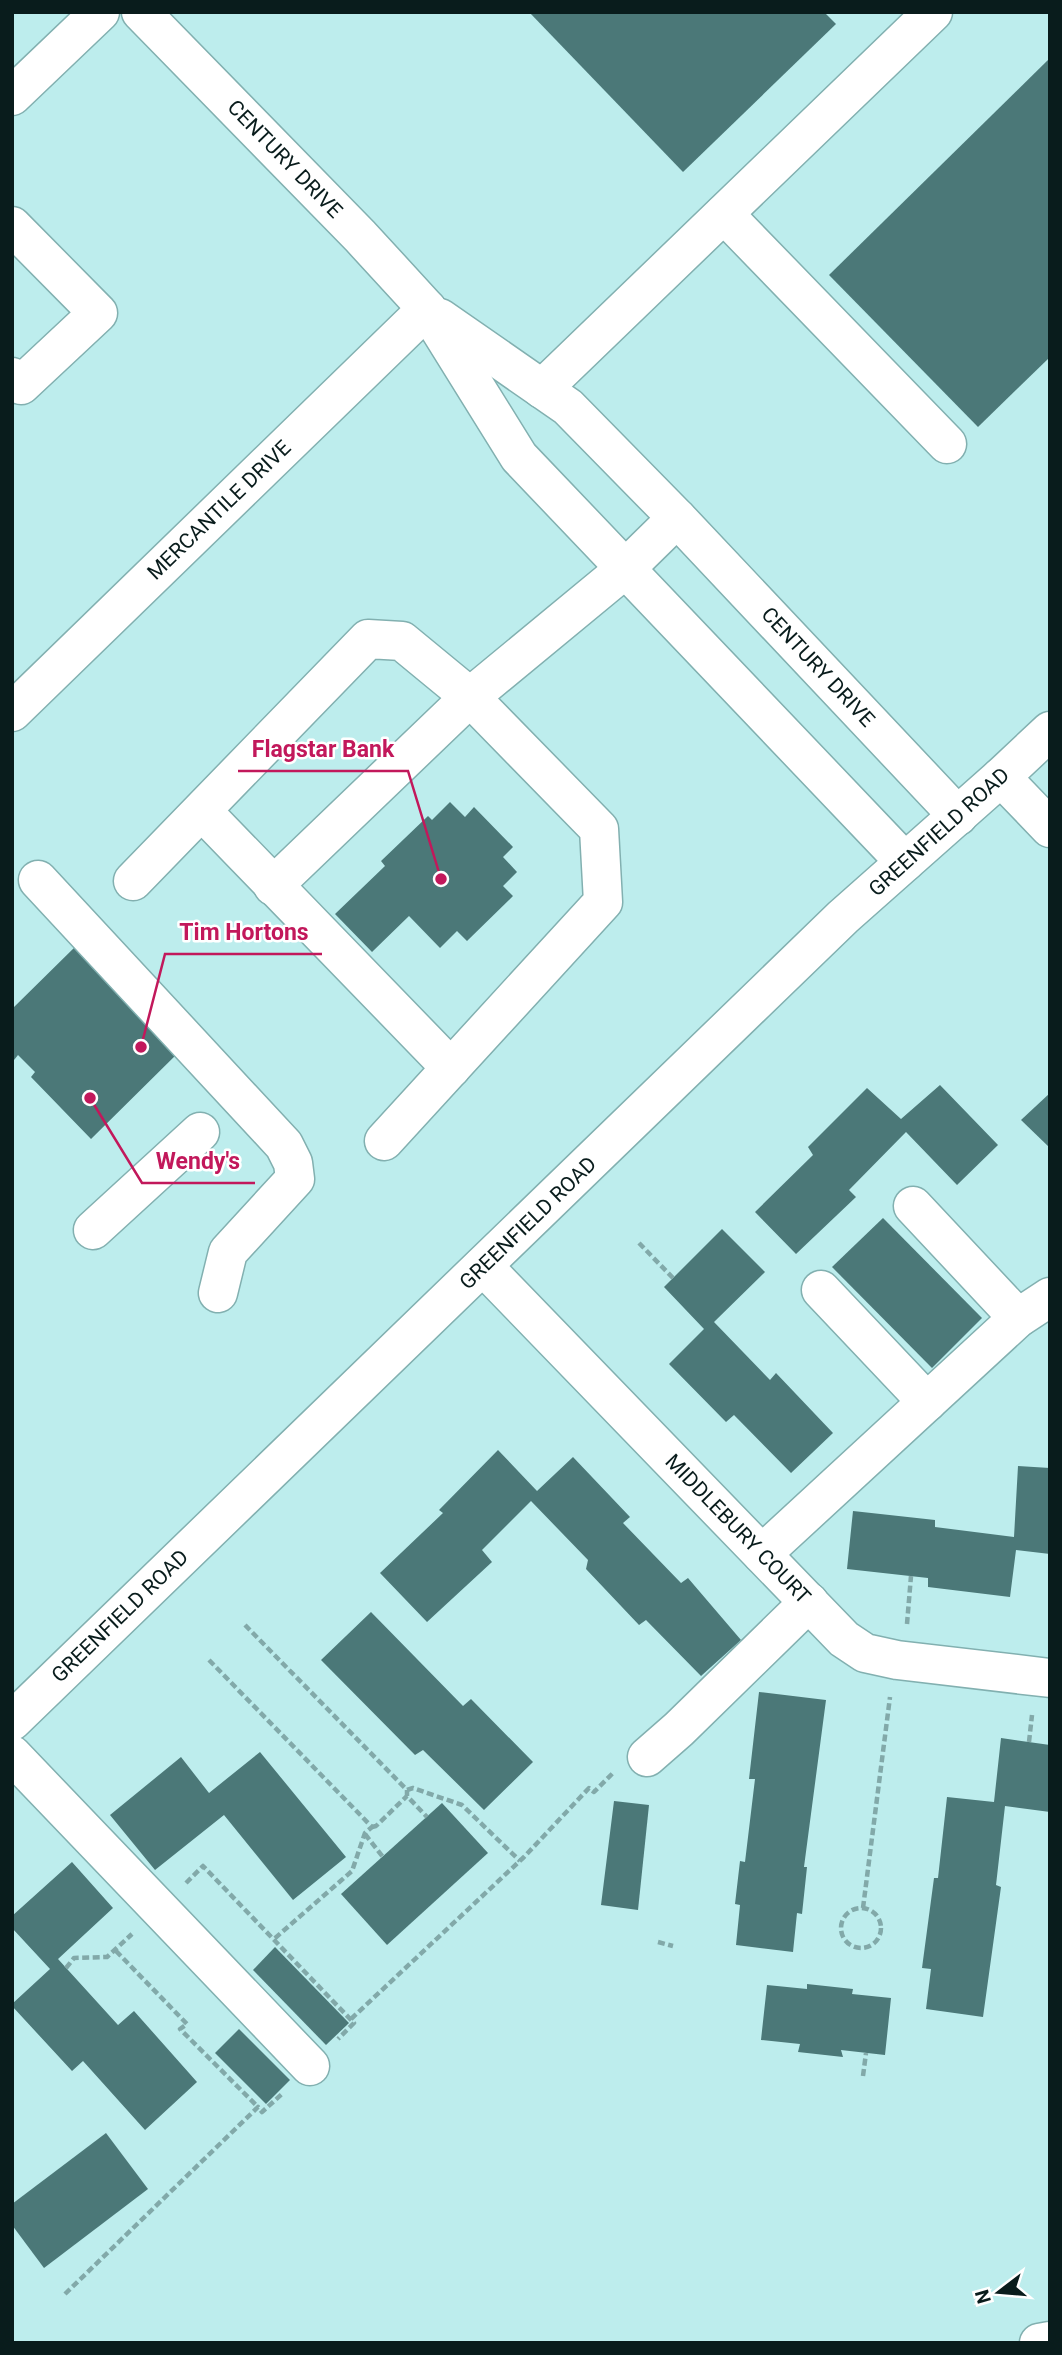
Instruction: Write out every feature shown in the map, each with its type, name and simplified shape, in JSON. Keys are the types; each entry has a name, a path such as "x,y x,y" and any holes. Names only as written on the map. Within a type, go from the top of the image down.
{"street":[{"path":"12,96 100,12"},
{"name":"CENTURY DRIVE","path":"141,12 360,236 427,309 519,457 905,862"},
{"path":"542,389 724,214 921,16"},
{"path":"724,214 947,444"},
{"path":"12,226 98,313 21,385 12,377"},
{"name":"CENTURY DRIVE","path":"427,309 568,407 677,518 958,816"},
{"name":"MERCANTILE DRIVE","path":"12,712 427,309"},
{"path":"273,886 470,697 625,569 677,518"},
{"path":"133,881 368,639 402,641 470,697 599,829 603,902 384,1141"},
{"name":"GREENFIELD ROAD","path":"12,1721 842,917 1001,778 1050,731"},
{"path":"1001,778 1050,828"},
{"path":"202,811 451,1068"},
{"path":"38,880 284,1145 293,1163 295,1178 228,1252 218,1293"},
{"path":"93,1230 200,1132"},
{"path":"762,1554 927,1402 1038,1308 913,1206"},
{"name":"MIDDLEBURY COURT","path":"483,1266 844,1639 864,1653 1042,1691"},
{"path":"821,1290 927,1402"},
{"path":"631,1764 679,1730 809,1602"},
{"path":"12,1755 310,2066"},
{"path":"1039,2343 1050,2342"}],"path":[{"path":"639,1242 673,1278"},
{"path":"903,1632 907,1627 911,1576"},
{"path":"245,1625 427,1817"},
{"path":"209,1660 372,1827"},
{"path":"863,1908 891,1688"},
{"path":"1029,1742 1042,1691"},
{"path":"351,2019 520,1861 589,1788 594,1792 631,1764"},
{"path":"274,1939 352,1871 365,1833 376,1826 413,1788 462,1805 520,1861"},
{"path":"365,1833 383,1857"},
{"path":"116,1951 187,2024 180,2029 262,2112 354,2023 203,1866 185,1884"},
{"path":"863,1908 875,1913 879,1919 880,1931 874,1943 857,1949 845,1940 841,1928 845,1915 863,1908"},
{"path":"66,1968 74,1958 107,1957 133,1933"},
{"path":"657,1942 673,1946"},
{"path":"863,2076 866,2053"},
{"path":"65,2294 258,2107"}],"building":[{"path":"529,12 824,12 836,24 683,172"},
{"path":"1050,58 1050,357 978,427 829,275"},
{"path":"450,802 465,817 474,807 513,847 503,857 517,872 503,886 513,896 467,941 457,931 440,948 409,916 372,952 335,914 385,866 381,861 428,816 432,820"},
{"path":"79,943 182,1049 91,1139 31,1077 35,1072 18,1055 14,1060 12,1058 12,1009"},
{"path":"940,1085 998,1145 957,1185 906,1132 849,1190 856,1197 796,1254 755,1212 813,1155 808,1147 867,1088 901,1119"},
{"path":"1050,1093 1050,1148 1021,1120"},
{"path":"883,1218 982,1318 932,1368 832,1267"},
{"path":"722,1229 765,1272 714,1322 770,1380 776,1373 833,1433 791,1473 734,1415 726,1422 669,1364 704,1329 664,1287"},
{"path":"498,1450 537,1491 573,1457 630,1517 623,1523 681,1583 688,1578 741,1640 701,1676 646,1620 639,1625 586,1569 588,1560 531,1501 482,1550 492,1562 427,1622 380,1573 443,1513 439,1510"},
{"path":"1018,1466 1050,1468 1050,1554 1016,1550 1010,1597 928,1587 928,1578 847,1569 853,1511 935,1520 935,1527 1014,1537"},
{"path":"371,1612 463,1706 471,1699 533,1762 484,1810 423,1750 415,1755 321,1660"},
{"path":"759,1692 826,1700 804,1867 807,1867 802,1914 797,1913 793,1952 736,1945 740,1905 735,1904 740,1861 745,1862 755,1779 749,1779"},
{"path":"1001,1738 1050,1745 1050,1812 1005,1806 996,1885 1001,1887 983,2017 926,2009 931,1969 922,1968 934,1878 938,1878 947,1797 994,1802"},
{"path":"260,1752 346,1857 293,1900 224,1815 155,1870 110,1815 181,1757 209,1793"},
{"path":"614,1801 649,1805 638,1910 601,1905"},
{"path":"442,1803 488,1853 387,1945 341,1894"},
{"path":"72,1862 113,1908 58,1959 118,2025 134,2011 197,2082 145,2130 83,2061 72,2071 12,2006 50,1969 12,1928 12,1916"},
{"path":"275,1947 349,2023 326,2045 253,1970"},
{"path":"807,1984 853,1989 852,1994 891,1998 885,2055 841,2050 843,2057 798,2052 800,2044 761,2040 767,1985 807,1989"},
{"path":"239,2029 290,2080 266,2104 215,2053"},
{"path":"106,2133 148,2189 44,2268 12,2225 12,2204"}],"place":[{"name":"Flagstar Bank","path":"441,879"},
{"name":"Tim Hortons","path":"141,1047"},
{"name":"Wendy's","path":"90,1098"}]}
